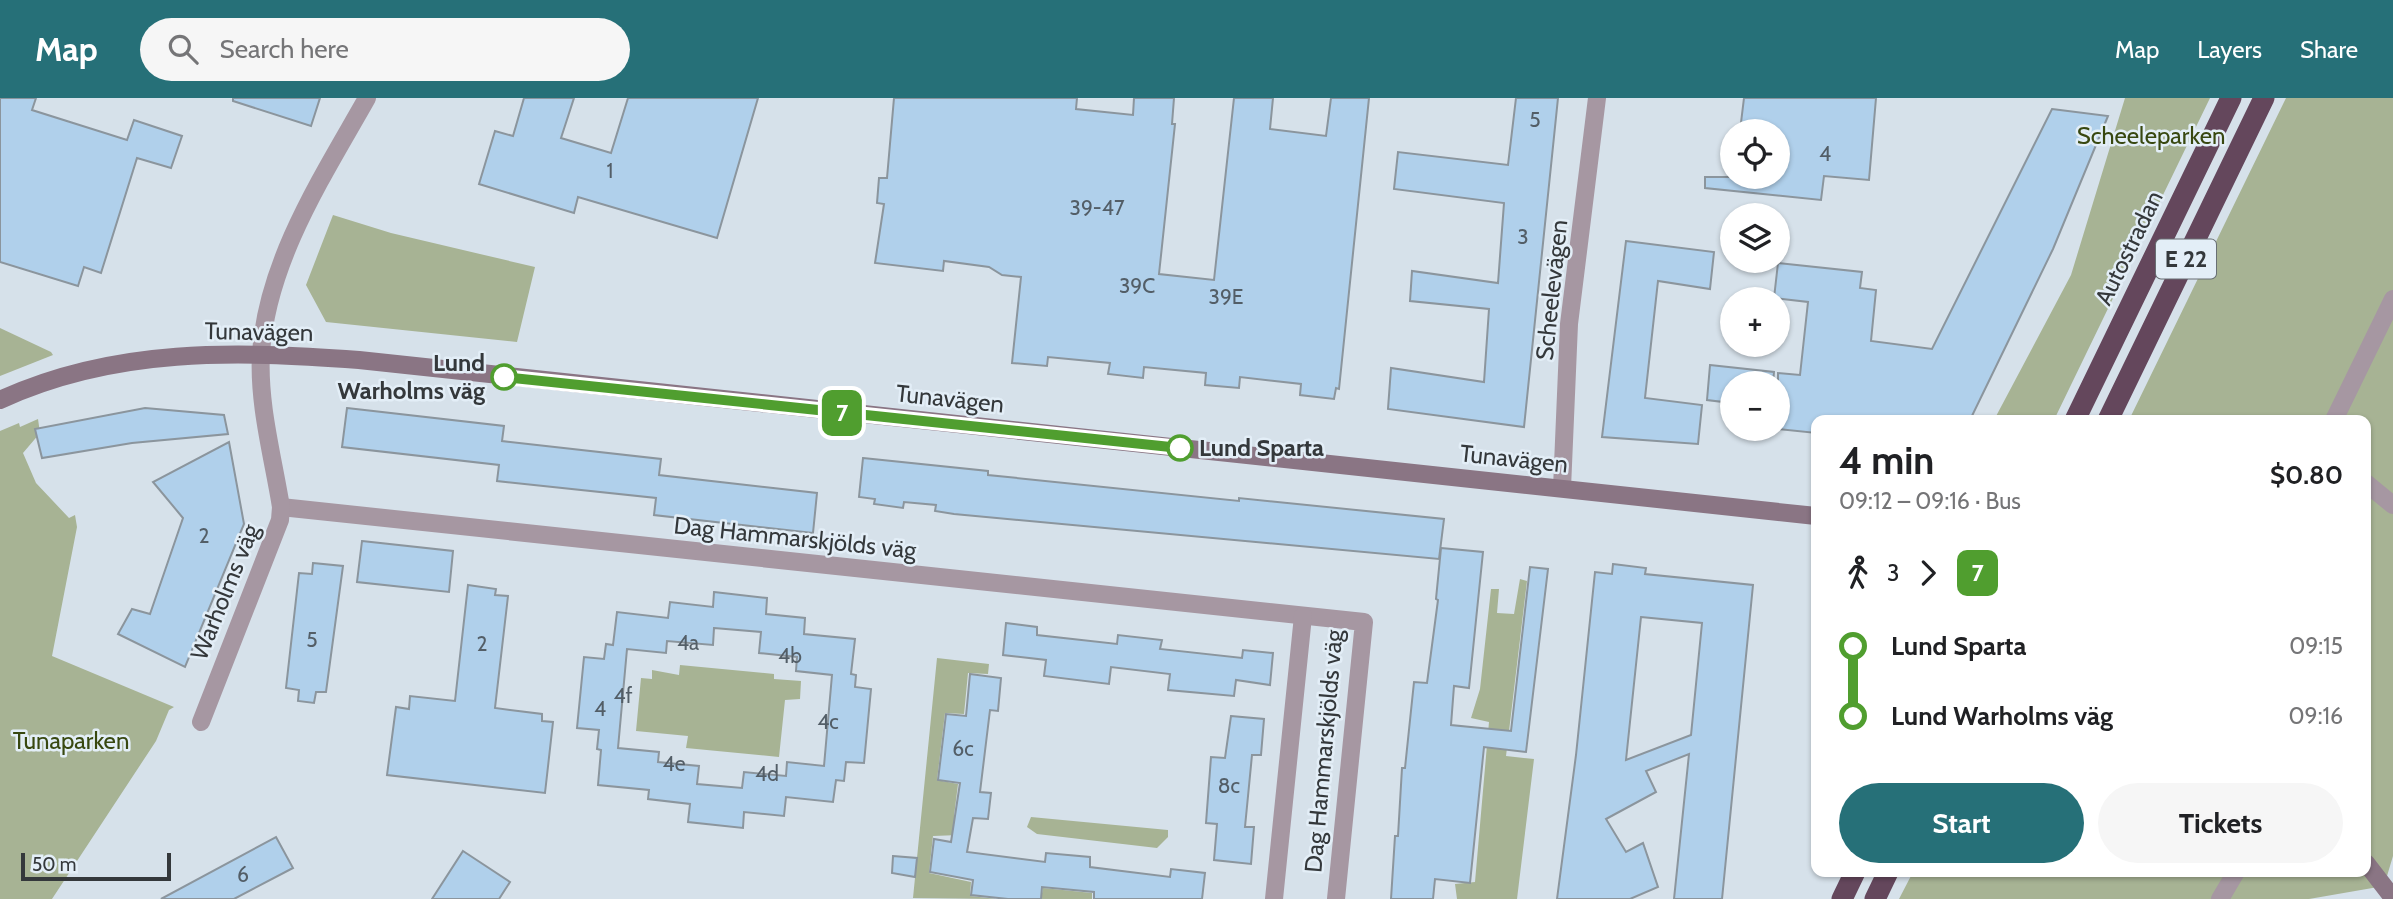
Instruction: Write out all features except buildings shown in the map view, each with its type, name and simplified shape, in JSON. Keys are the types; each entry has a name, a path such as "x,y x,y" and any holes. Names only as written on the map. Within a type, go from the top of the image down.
{"highway":[{"name":"Autostradan","path":"2077,415 2231,98"},
{"name":"E 22","path":"2110,415 2264,98"},
{"path":"1842,899 1853,877"},
{"path":"1875,899 1886,877"}],"main road":[{"name":"Tunavägen","path":"0,400 70,374 104,366 168,356 261,353 359,360 1811,515"},
{"path":"2371,869 2393,898"}],"street":[{"name":"Warholms väg","path":"201,722 268,556 281,507 262,389 261,353 269,304 295,231 367,98"},
{"name":"Scheelevägen","path":"1562,488 1569,324 1597,98"},
{"path":"2336,415 2393,299"},
{"path":"2371,487 2393,505"},
{"name":"Dag Hammarskjölds väg","path":"281,507 1364,622 1336,899"},
{"name":"Dag Hammarskjölds väg","path":"1274,899 1303,616"},
{"path":"2220,899 2233,877"}],"green space":[{"name":"Scheeleparken","path":"2125,98 2210,98 2056,415 1997,415 2071,275"},
{"path":"2286,98 2393,98 2393,856 2384,886 2309,899 1899,899 1910,877 2371,877 2371,415 2131,415"},
{"path":"333,215 391,233 535,267 517,342 326,322 306,285"},
{"path":"0,328 51,352 53,355 0,376"},
{"name":"Tunaparken","path":"38,419 40,433 23,453 36,483 69,518 75,515 77,527 52,656 174,707 169,710 156,741 52,899 0,899 0,431 19,423 20,427"},
{"path":"1520,579 1527,581 1506,756 1534,759 1517,899 1457,899 1455,884 1475,882 1489,722 1471,718 1480,689 1491,589 1499,589 1497,613 1514,614"},
{"path":"937,658 989,664 988,674 968,673 964,714 945,713 937,780 958,784 954,816 962,818 959,835 933,836 929,873 971,882 970,896 997,899 913,898"},
{"path":"680,665 774,674 774,679 801,681 800,699 785,700 779,757 686,748 688,736 636,731 641,678 652,679 652,670 679,675"},
{"path":"1031,817 1168,830 1168,837 1157,848 1037,834 1027,827"},
{"path":"1043,888 1092,893 1092,899 1041,899"}],"bus line":[{"name":"7","path":"504,377 1180,448"}],"place":[{"name":"Lund Warholms väg","path":"504,377"},
{"name":"Lund Sparta","path":"1180,448"}]}
